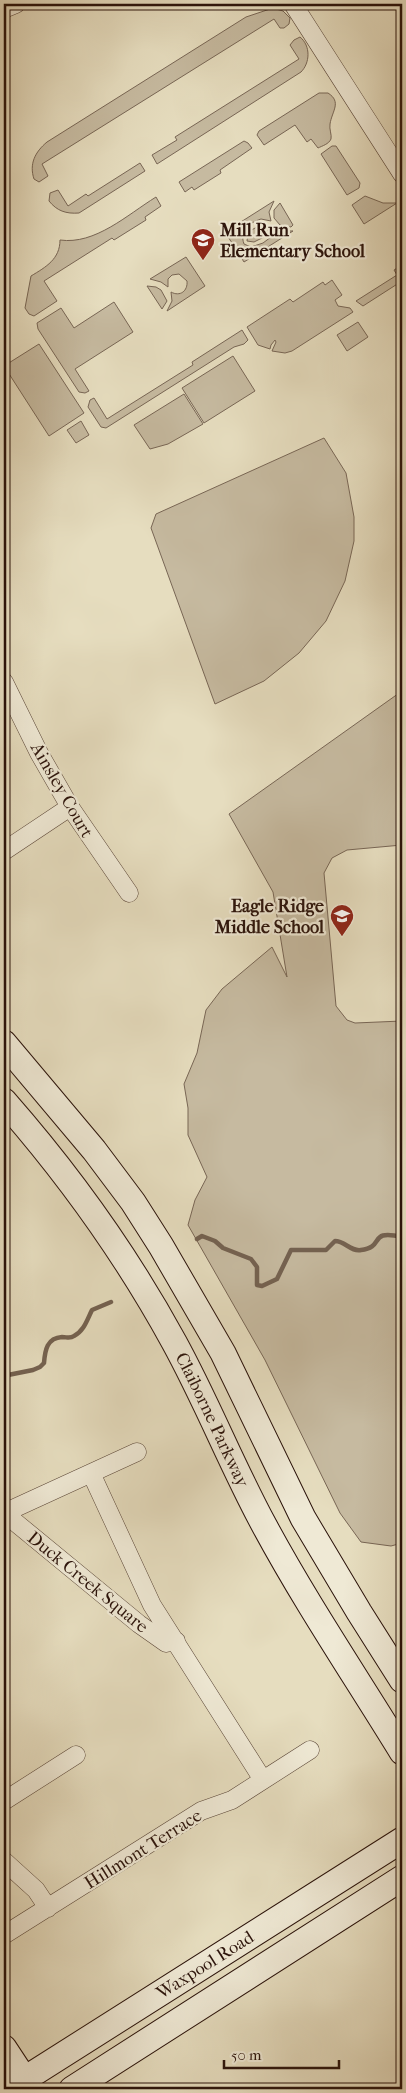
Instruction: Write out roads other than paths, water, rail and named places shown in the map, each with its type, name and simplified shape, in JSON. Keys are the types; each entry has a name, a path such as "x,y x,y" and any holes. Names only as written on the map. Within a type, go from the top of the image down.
{"main road":[{"path":"4,1043 94,1150 161,1246 223,1353 303,1518 349,1597 402,1680"},
{"name":"Claiborne Parkway","path":"4,1101 48,1155 116,1246 174,1342 245,1490 288,1570 402,1752"},
{"name":"Waxpool Road","path":"22,2086 402,1840"},
{"name":"Waxpool Road","path":"72,2089 402,1878"},
{"path":"4,2048 22,2086"}],"street":[{"path":"4,9 16,4"},
{"path":"293,4 402,174"},
{"name":"Ainsley Court","path":"4,682 39,753 70,807 129,893"},
{"path":"4,851 70,807"},
{"path":"4,1513 137,1452"},
{"name":"Duck Creek Square","path":"91,1473 152,1605 263,1780"},
{"name":"Duck Creek Square","path":"4,1513 139,1624 166,1644 176,1641"},
{"name":"Hillmont Terrace","path":"4,1936 201,1811 232,1800 310,1750"},
{"path":"4,1801 76,1754"},
{"path":"4,1861 36,1890 48,1908"}],"waterway":[{"path":"197,1239 202,1236 215,1241 223,1248 251,1259 257,1267 257,1285 262,1286 277,1279 291,1250 326,1250 335,1241 361,1250 373,1246 384,1235 402,1237"},
{"path":"4,1374 8,1375 40,1367 44,1363 46,1349 50,1342 57,1338 71,1337 77,1334 85,1325 92,1310 111,1302"}],"place":[{"name":"Mill Run Elementary School","path":"203,261"},
{"name":"Eagle Ridge Middle School","path":"342,937"}]}
